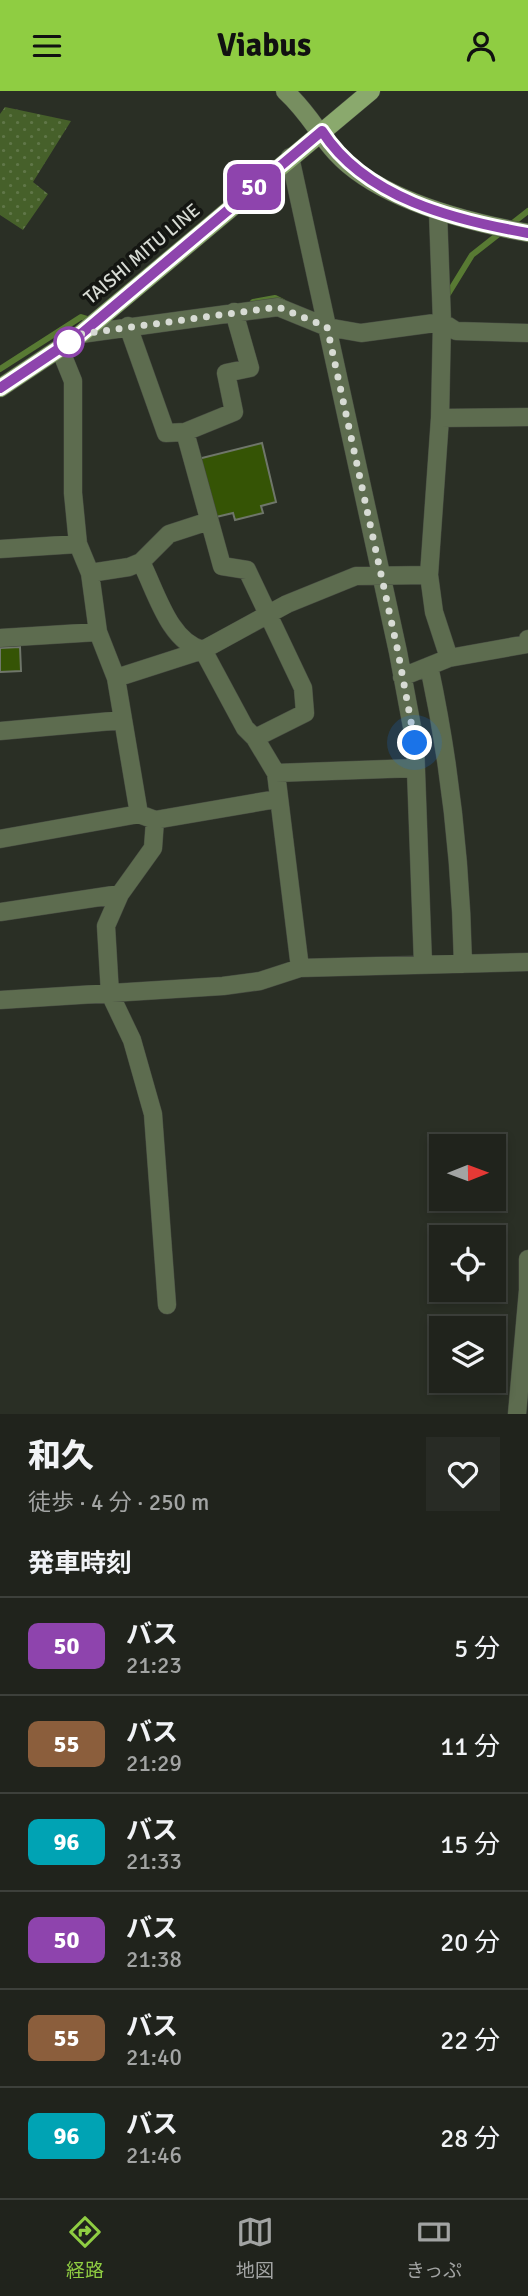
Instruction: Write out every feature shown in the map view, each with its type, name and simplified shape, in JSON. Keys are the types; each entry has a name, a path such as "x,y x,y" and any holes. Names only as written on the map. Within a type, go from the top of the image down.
{"main road":[{"path":"285,91 307,111 336,153 393,192 438,212 528,233"},
{"name":"TAISHI MITU LINE","path":"0,388 81,334 371,91"}],"street":[{"path":"290,157 415,743 423,964"},
{"path":"438,212 442,318 440,418 429,575 434,612 449,658"},
{"path":"81,334 278,307 327,327 361,333 442,318"},
{"path":"128,326 166,433 185,432 234,412 226,373 250,368 234,312"},
{"path":"442,318 456,331 528,334"},
{"path":"60,349 73,381 73,493 78,544 90,573 98,632 116,678 153,848 120,894 106,926 110,994 132,1040 153,1114 167,1304"},
{"path":"440,418 528,417"},
{"path":"185,432 222,566 247,570 303,688 305,713 255,738"},
{"path":"90,573 129,567 141,562 169,534 209,521"},
{"path":"0,549 78,544"},
{"path":"141,562 179,638 191,647 204,650 244,728 255,738 276,773 277,799 300,968"},
{"path":"116,678 204,650 270,614 356,576 429,575"},
{"path":"0,638 98,632"},
{"path":"402,677 449,658 528,645"},
{"path":"429,666 450,786 461,897 463,964"},
{"path":"0,731 123,720"},
{"path":"276,773 415,768"},
{"path":"0,839 277,799"},
{"path":"0,912 120,894"},
{"path":"0,1000 223,986 260,981 300,968 528,962"},
{"path":"517,1414 528,1289 528,1259"}],"green space":[{"path":"5,107 71,121 33,182 48,194 23,230 0,215 0,114"}],"building":[{"path":"262,443 276,502 261,506 263,513 235,520 233,513 212,518 198,459"},
{"path":"20,647 21,671 0,672 0,648"}],"waterway":[{"path":"445,299 472,255 528,211"},
{"path":"253,302 275,298 283,302"},
{"path":"0,369 81,317 91,320"}],"bus line":[{"name":"50","path":"0,388 81,334 322,131 336,153 355,168 415,203 438,212 528,233"}],"route":[{"path":"69,342 60,349 81,334 278,307 327,327 398,652 415,743"}]}
